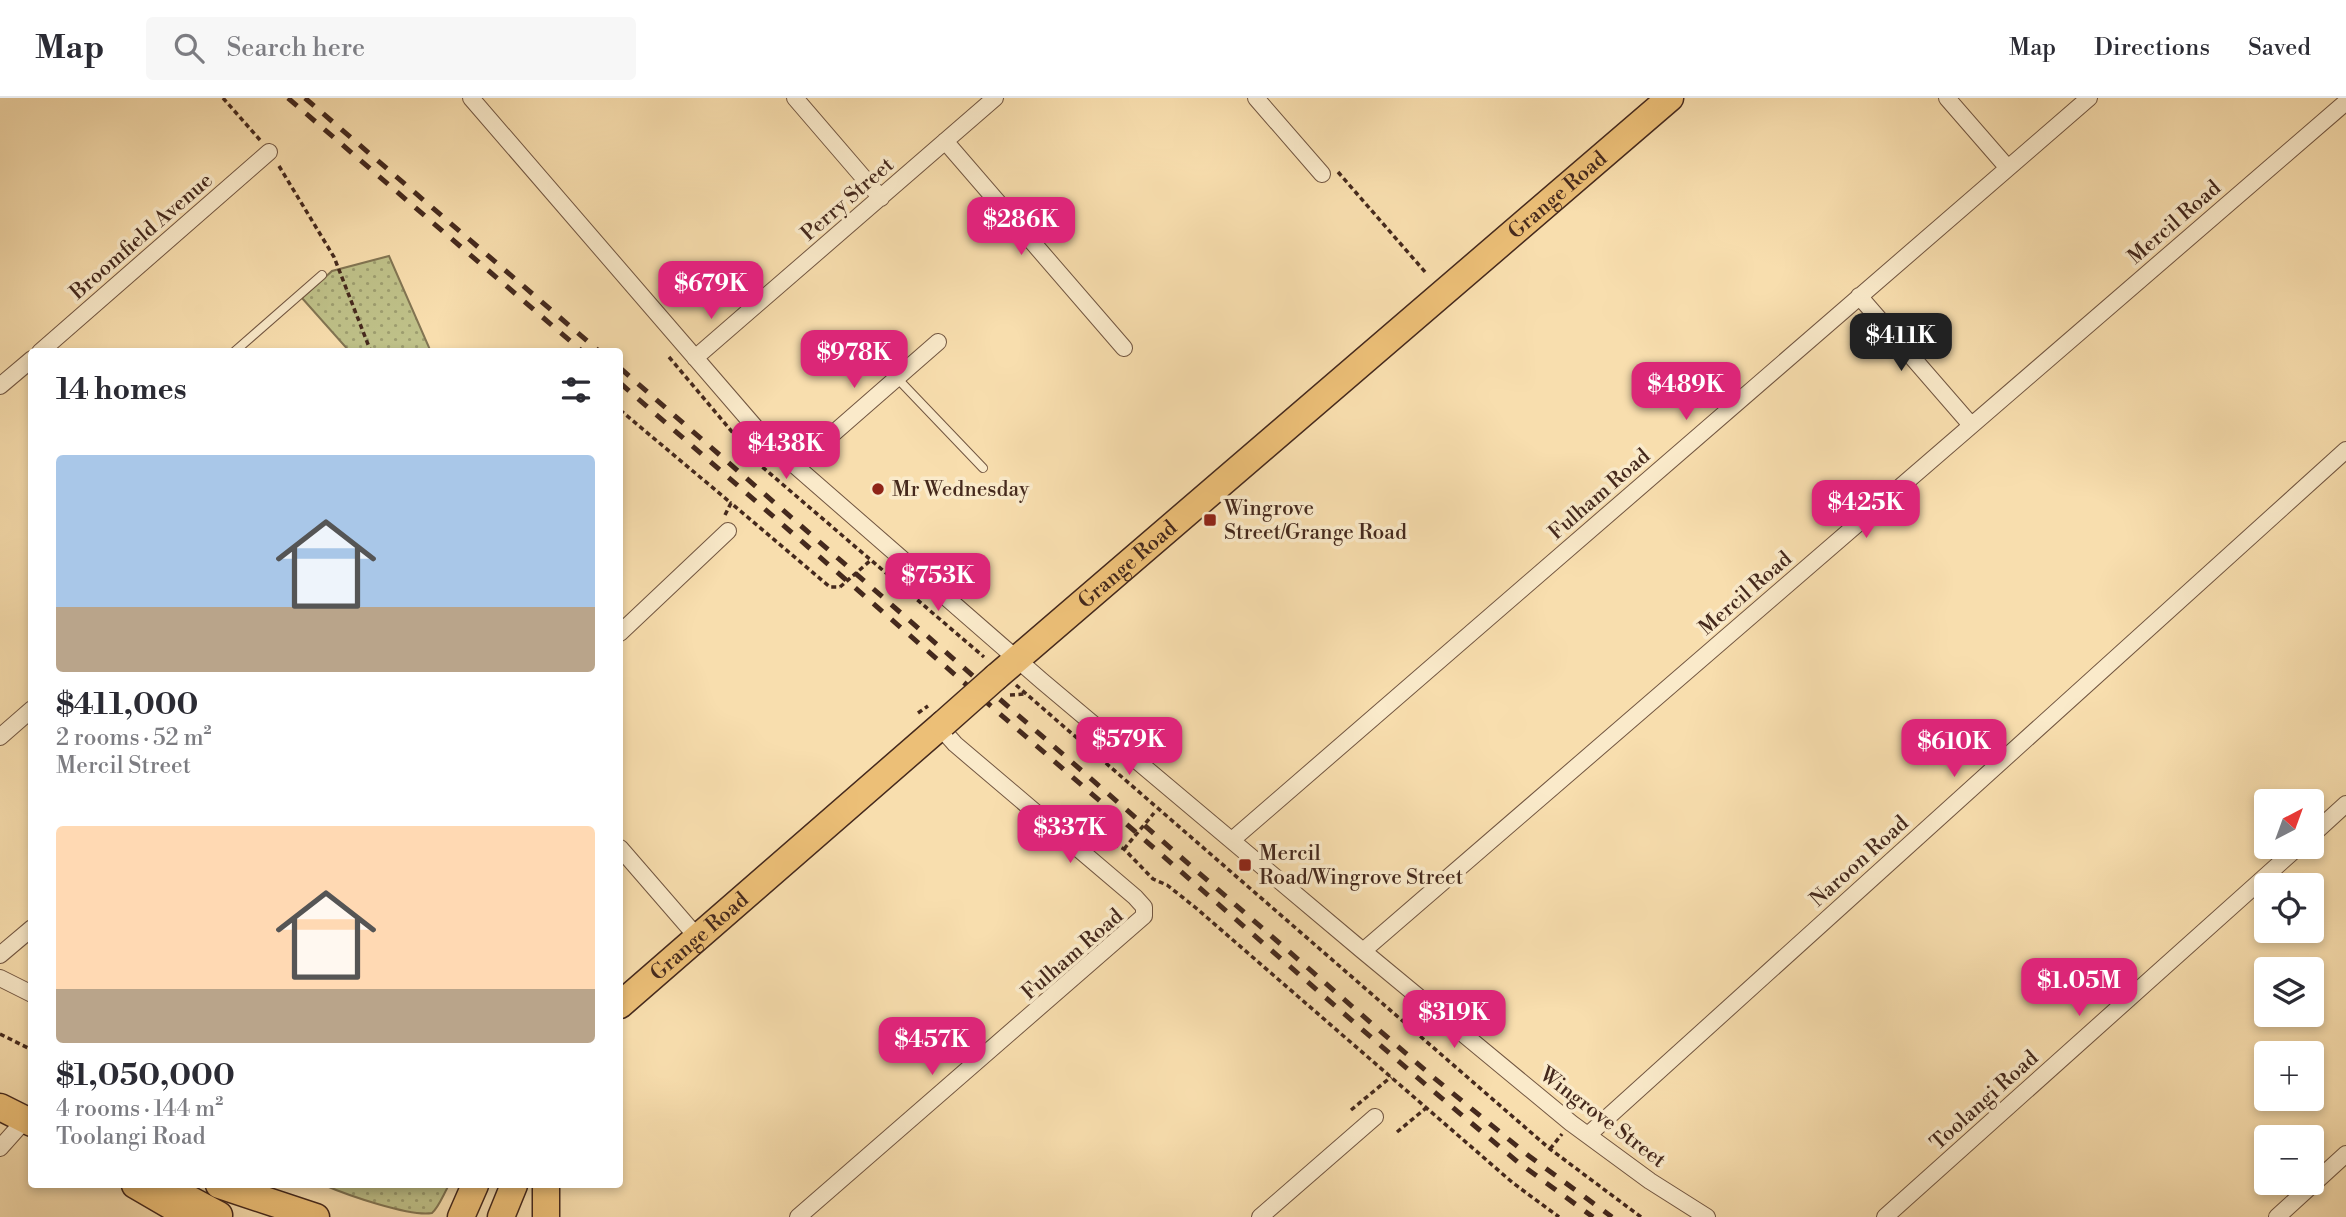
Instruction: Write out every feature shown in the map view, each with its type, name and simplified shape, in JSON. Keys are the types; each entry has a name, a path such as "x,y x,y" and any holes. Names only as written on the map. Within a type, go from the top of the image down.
{"main road":[{"name":"Grange Road","path":"623,1002 942,725 988,669 1017,659 1670,98"},
{"path":"0,1107 28,1121"},
{"path":"140,1188 190,1217"},
{"path":"169,1188 218,1216 253,1195"},
{"path":"229,1188 316,1217"},
{"path":"461,1217 474,1188"},
{"path":"501,1217 513,1188"},
{"path":"546,1188 546,1217"},
{"path":"253,1195 273,1217"}],"street":[{"name":"Wingrove Street","path":"471,98 768,442 1017,659 1363,951 1588,1135 1650,1181 1707,1217"},
{"path":"795,98 881,198"},
{"name":"Perry Street","path":"695,358 995,98"},
{"path":"1256,98 1328,171"},
{"path":"1947,98 2007,167"},
{"name":"Fulham Road","path":"1232,840 2089,98"},
{"name":"Mercil Road","path":"1363,951 2346,102"},
{"path":"945,141 1124,348"},
{"name":"Broomfield Avenue","path":"45,348 269,152"},
{"path":"1859,296 1971,425"},
{"path":"796,466 938,342"},
{"path":"0,386 28,362"},
{"name":"Naroon Road","path":"1588,1135 2346,450"},
{"path":"623,630 727,530"},
{"path":"0,737 28,712"},
{"name":"Fulham Road","path":"798,1217 1142,921 1144,911 1135,897 955,744 942,725"},
{"path":"2324,824 2346,804"},
{"path":"623,851 698,938"},
{"name":"Toolangi Road","path":"1885,1217 2285,859"},
{"path":"0,956 28,932"},
{"path":"0,978 28,992"},
{"path":"1260,1217 1375,1117"},
{"path":"0,1148 28,1122"},
{"path":"2286,1214 2346,1154"}],"lane":[{"path":"239,348 321,275"},
{"path":"896,377 983,468"}],"path":[{"path":"223,98 296,189 334,257 369,348"},
{"path":"1328,171 1426,273"},
{"path":"623,413 830,587 840,587 871,560"},
{"path":"727,530 726,509 731,503"},
{"path":"980,654 988,669"},
{"path":"1124,849 1158,809 1550,1149 1641,1217"},
{"path":"1108,841 1124,849 1153,879 1167,885 1196,908 1513,1183 1559,1217"},
{"path":"0,1034 28,1048"},
{"path":"1351,1110 1391,1077"},
{"path":"1396,1132 1426,1108"}],"green space":[{"path":"389,256 429,348 346,348 302,298 332,271"},
{"path":"332,1188 447,1188 432,1213 409,1212"}],"railway":[{"path":"288,98 578,348"},
{"path":"305,98 595,348"},
{"path":"623,371 1433,1077 1529,1156 1612,1217"},
{"path":"623,386 1426,1085 1519,1163 1593,1217"}],"place":[{"name":"Mr Wednesday","path":"878,489"},
{"name":"Wingrove Street/Grange Road","path":"1210,520"},
{"name":"Mercil Road/Wingrove Street","path":"1245,865"}]}
